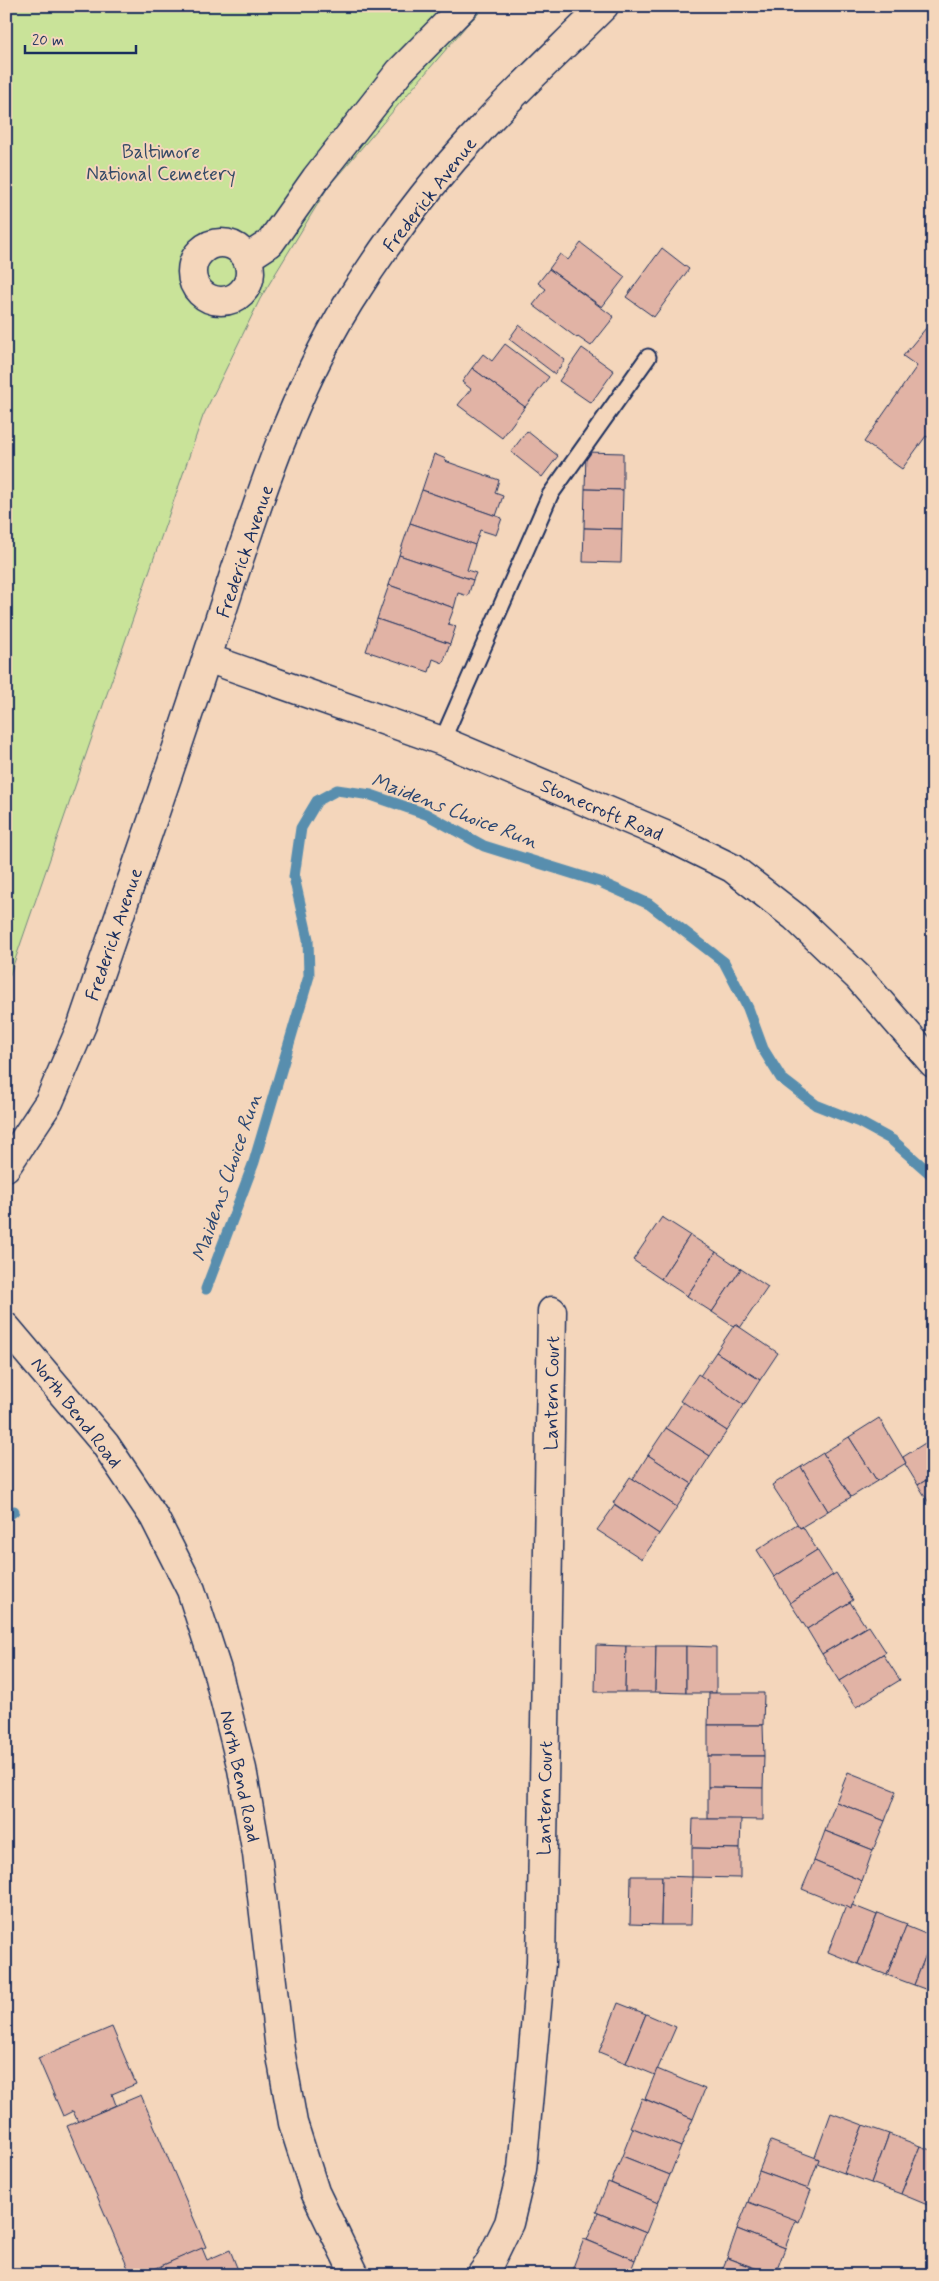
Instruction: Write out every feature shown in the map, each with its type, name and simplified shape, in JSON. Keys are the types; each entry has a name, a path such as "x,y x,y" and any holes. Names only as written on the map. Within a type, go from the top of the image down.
{"street":[{"path":"247,258 270,243 316,178 400,71 464,6"},
{"name":"Frederick Avenue","path":"6,1167 49,1102 82,1025 207,658 250,525 287,430 319,357 348,304 385,248 432,184 480,129 604,6"},
{"name":"Stonecroft Road","path":"207,658 442,741 665,835 732,868 795,917 858,976 933,1063"},
{"name":"Lantern Court","path":"481,2275 489,2264 509,2223 522,2169 540,1963 552,1312"},
{"name":"North Bend Road","path":"6,1327 105,1444 154,1517 191,1590 217,1670 242,1769 257,1854 280,2050 293,2123 314,2192 355,2275"}],"lane":[{"path":"442,741 550,495 648,357"}],"green space":[{"name":"Baltimore National Cemetery","path":"6,6 486,6 466,26 328,187 260,299 203,416 6,986"}],"building":[{"path":"581,243 625,277 602,307 549,269 560,254 568,260"},
{"path":"662,248 689,269 654,317 626,297"},
{"path":"549,269 614,317 591,346 577,338 533,305 546,289 538,283"},
{"path":"931,322 933,324 933,440 926,436 902,469 864,442 917,366 903,356"},
{"path":"519,325 565,360 555,374 509,339"},
{"path":"505,344 549,377 525,407 472,368 483,354 492,361"},
{"path":"582,348 614,371 591,403 559,381"},
{"path":"472,368 525,407 502,438 458,405 471,389 462,382"},
{"path":"527,431 558,456 542,477 511,452"},
{"path":"586,452 623,453 623,490 585,489"},
{"path":"434,454 446,459 445,461 499,480 495,493 503,496 496,516 422,490"},
{"path":"585,489 623,490 622,529 584,528"},
{"path":"422,490 502,518 496,535 480,530 475,545 410,523"},
{"path":"410,523 475,545 467,570 476,573 473,580 399,555"},
{"path":"584,528 622,529 621,563 583,562"},
{"path":"399,555 473,580 468,596 458,593 454,608 389,585"},
{"path":"389,585 454,608 448,624 456,626 450,644 377,619"},
{"path":"377,619 450,644 443,663 433,659 429,672 366,651"},
{"path":"662,1217 690,1235 661,1279 633,1260"},
{"path":"690,1235 716,1252 687,1296 661,1279"},
{"path":"716,1252 741,1269 712,1312 687,1296"},
{"path":"741,1269 768,1287 740,1328 735,1324 733,1326 712,1312"},
{"path":"735,1324 778,1353 760,1380 716,1352"},
{"path":"716,1352 760,1380 744,1405 700,1376"},
{"path":"698,1374 744,1405 727,1431 680,1401"},
{"path":"683,1402 727,1431 710,1456 666,1428"},
{"path":"879,1418 906,1463 877,1481 849,1437"},
{"path":"666,1428 710,1456 692,1484 648,1455"},
{"path":"849,1437 877,1481 851,1497 823,1453"},
{"path":"933,1438 933,1476 918,1485 905,1464 903,1457"},
{"path":"823,1453 851,1497 828,1511 801,1467"},
{"path":"648,1455 692,1484 677,1507 633,1479"},
{"path":"801,1467 828,1511 800,1528 772,1485"},
{"path":"933,1476 933,1509 918,1485"},
{"path":"630,1477 677,1507 659,1534 613,1503"},
{"path":"615,1505 659,1534 642,1559 597,1530"},
{"path":"797,1524 800,1528 803,1527 817,1550 774,1577 757,1550"},
{"path":"817,1550 833,1575 790,1603 774,1577"},
{"path":"836,1573 853,1600 807,1629 790,1603"},
{"path":"850,1602 866,1627 822,1654 807,1629"},
{"path":"869,1626 886,1652 839,1681 822,1654"},
{"path":"596,1645 626,1646 625,1692 595,1692"},
{"path":"626,1646 656,1646 655,1692 625,1692"},
{"path":"656,1646 686,1646 686,1693 655,1692"},
{"path":"686,1646 716,1647 716,1693 686,1693"},
{"path":"883,1654 900,1680 856,1707 839,1681"},
{"path":"709,1693 764,1693 763,1725 708,1725"},
{"path":"708,1725 763,1725 764,1756 708,1756"},
{"path":"708,1756 764,1756 763,1788 708,1787"},
{"path":"848,1772 896,1791 885,1821 836,1802"},
{"path":"708,1787 763,1788 763,1820 708,1819"},
{"path":"836,1802 885,1821 873,1850 825,1831"},
{"path":"693,1819 741,1819 740,1849 692,1848"},
{"path":"825,1831 873,1850 862,1881 814,1861"},
{"path":"692,1848 740,1849 740,1878 692,1877"},
{"path":"814,1861 862,1881 851,1909 802,1889"},
{"path":"631,1876 662,1876 661,1925 630,1924"},
{"path":"662,1876 692,1877 691,1925 661,1925"},
{"path":"852,1905 877,1915 858,1964 828,1952 846,1906 851,1909"},
{"path":"878,1913 907,1924 887,1975 858,1964"},
{"path":"906,1926 933,1937 914,1985 887,1975"},
{"path":"933,1937 933,1992 914,1985"},
{"path":"618,2003 646,2014 626,2063 599,2052"},
{"path":"646,2014 676,2027 655,2075 626,2063"},
{"path":"112,2027 136,2084 112,2094 116,2105 78,2122 73,2111 63,2116 38,2058"},
{"path":"657,2069 705,2089 693,2119 645,2099"},
{"path":"141,2095 206,2247 140,2275 131,2275 67,2126"},
{"path":"642,2098 693,2119 681,2147 630,2127"},
{"path":"831,2113 863,2125 844,2173 817,2163 819,2159 815,2157"},
{"path":"863,2125 889,2134 871,2183 844,2173"},
{"path":"633,2128 681,2147 670,2175 622,2156"},
{"path":"889,2134 920,2146 901,2194 871,2183"},
{"path":"771,2141 819,2159 808,2189 759,2171"},
{"path":"920,2146 933,2151 933,2199 930,2206 901,2194"},
{"path":"622,2156 670,2175 658,2203 611,2183"},
{"path":"759,2171 811,2190 799,2222 748,2202"},
{"path":"608,2182 658,2203 646,2233 596,2212"},
{"path":"748,2202 796,2220 785,2248 737,2229"},
{"path":"598,2213 646,2233 635,2260 587,2240"},
{"path":"737,2229 785,2248 775,2275 727,2258"},
{"path":"584,2239 635,2260 629,2275 584,2275 572,2270"},
{"path":"202,2248 207,2260 230,2250 240,2275 165,2275 161,2266"},
{"path":"727,2258 772,2275 720,2275"}],"waterway":[{"name":"Maidens Choice Run","path":"206,1289 254,1162 309,976 308,939 294,877 301,828 317,801 337,790 371,795 426,814 484,846 600,882 649,904 724,962 748,1008 763,1049 781,1078 816,1105 859,1122 892,1140 933,1176"},
{"name":"Maidens Choice Run","path":"6,1517 14,1511"}]}
